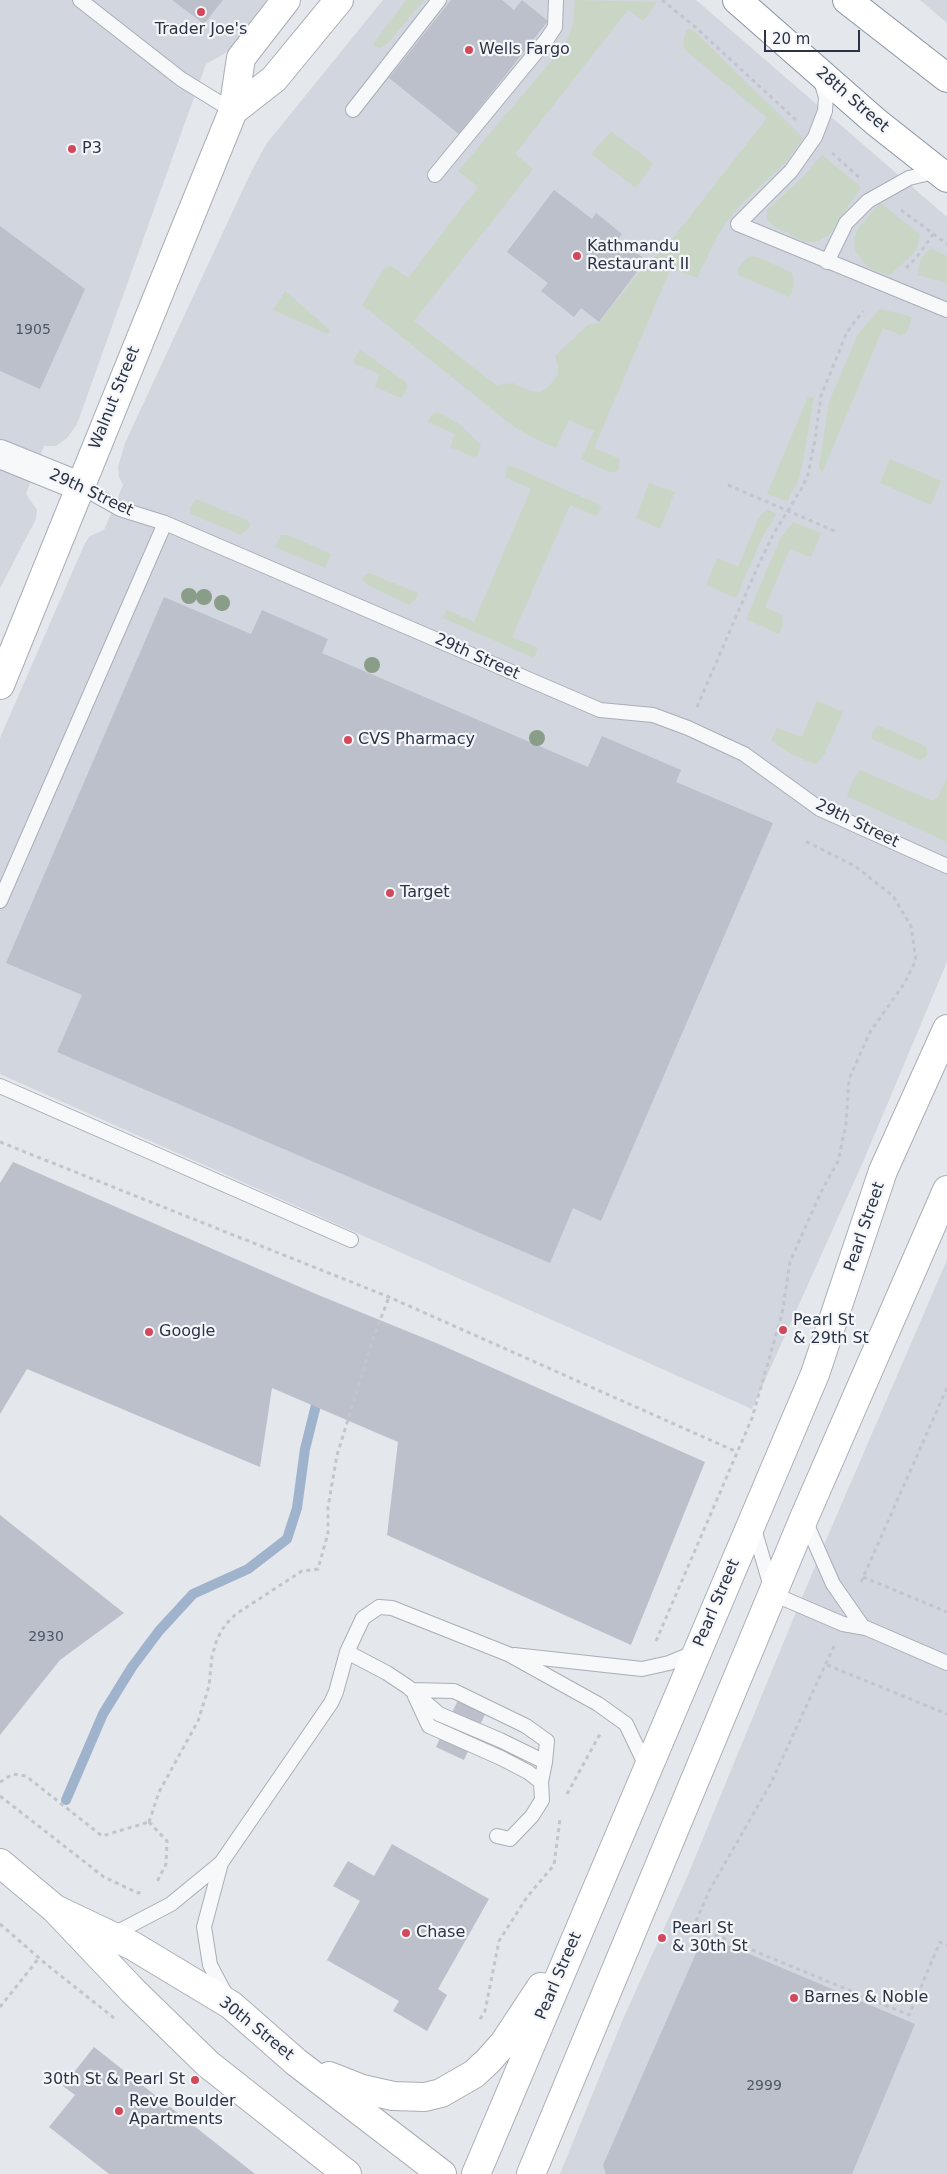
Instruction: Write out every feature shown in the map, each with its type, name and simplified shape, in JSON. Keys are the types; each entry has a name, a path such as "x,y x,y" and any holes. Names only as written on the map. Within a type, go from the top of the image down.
{"main road":[{"name":"Walnut Street","path":"0,685 17,647 79,486 233,111 241,58 286,0"},
{"name":"Walnut Street","path":"233,111 274,79 339,0"},
{"name":"28th Street","path":"737,0 876,122 942,175"},
{"path":"847,0 947,78"},
{"name":"Pearl Street","path":"476,2174 815,1374 884,1171 947,1029"},
{"path":"531,2174 804,1518 947,1190"},
{"name":"30th Street","path":"0,1864 55,1909 139,1998 202,2058 348,2174"},
{"name":"30th Street","path":"55,1909 112,1935 231,2005 296,2062 442,2174"},
{"path":"296,2062 362,2089 393,2096 425,2096 449,2089 474,2074 504,2043 579,1929"}],"street":[{"name":"29th Street","path":"0,454 79,486"}],"lane":[{"path":"80,0 181,79 233,111"},
{"path":"353,110 439,0"},
{"path":"436,175 547,39 555,27 556,0"},
{"path":"818,71 826,96 825,111 814,137 790,171 738,224 947,310"},
{"path":"827,262 846,223 868,201 909,178 942,175"},
{"name":"29th Street","path":"79,486 120,509 165,523 600,710 653,715 688,728 744,754 820,809 947,866"},
{"path":"0,901 165,523"},
{"path":"0,1086 351,1240"},
{"path":"804,1518 833,1584 863,1627"},
{"path":"752,1522 773,1594 842,1624 863,1627 947,1663"},
{"path":"112,1935 171,1904 221,1863 331,1703 347,1652 363,1618 379,1606 392,1608 508,1654 614,1714 626,1724 647,1768"},
{"path":"347,1652 387,1673 439,1714 545,1762"},
{"path":"508,1654 642,1669 696,1652"},
{"path":"412,1691 454,1691 526,1726 547,1742 542,1782 542,1800 521,1830 510,1839 496,1836"},
{"path":"412,1691 429,1726 502,1758 542,1782"},
{"path":"221,1863 204,1927 210,1965 231,2005"}],"path":[{"path":"662,0 693,25"},
{"path":"902,272 921,252 934,233"},
{"path":"688,728 757,568 774,533 789,510 808,474 815,440 820,396 847,332 863,311"},
{"path":"728,485 838,532"},
{"path":"642,1669 661,1631 752,1418 782,1314 790,1262 820,1194 838,1161 846,1124 848,1079 870,1032 904,984 916,960 911,926 893,896 855,866 805,840"},
{"path":"0,1142 389,1298 737,1452"},
{"path":"149,1822 159,1792 198,1721 209,1686 212,1656 217,1639 225,1625 236,1614 302,1571 318,1569 328,1533 328,1507 338,1455 374,1336 389,1298"},
{"path":"849,1607 947,1388"},
{"path":"863,1577 947,1612"},
{"path":"842,1624 827,1665 771,1783 709,1891 694,1926 909,2016 940,1942 947,1946"},
{"path":"827,1665 947,1714"},
{"path":"564,1804 566,1794 614,1714"},
{"path":"0,1782 13,1774 26,1776 102,1836 149,1822"},
{"path":"0,1796 104,1877 138,1893 145,1891"},
{"path":"477,2025 485,2011 499,1941 527,1897 554,1865 562,1813"},
{"path":"149,1822 167,1841 166,1864 153,1890"},
{"path":"0,1924 21,1941"},
{"path":"0,2007 39,1958"}],"shaded area":[{"path":"0,0 267,0 229,51 206,64 77,424 67,438 56,446 44,446 26,494 37,510 36,519 0,588"},
{"path":"383,0 696,0 947,217 947,962 863,1162 752,1409 0,1074 0,738 85,543 90,536 104,530 123,485 119,477 118,467 125,443 251,172 267,143"},
{"path":"920,0 947,0 947,23"},
{"path":"947,1260 947,2174 560,2174 623,2019 685,1882 820,1554"}],"green space":[{"path":"406,0 424,0 387,44 380,48 376,47 373,44"},
{"path":"575,0 657,2 643,21 628,10 515,154 533,169 414,321 496,385 513,383 530,391 540,392 548,387 558,375 555,356 589,324 599,323 648,261 662,252 767,118 685,50 683,43 686,31 689,29 695,32 803,138 786,162 743,202 728,220 718,235 697,278 671,268 594,448 620,459 618,470 614,472 609,472 581,459 594,431 569,420 556,448 536,439 514,427 362,305 385,267 391,266 408,278 478,187 458,171 565,45 573,25"},
{"path":"611,131 653,163 636,188 591,154"},
{"path":"822,155 861,187 829,235 818,241 805,242 772,225 767,219 767,210 803,177"},
{"path":"880,203 920,234 917,248 913,254 890,275 868,267 855,251 854,240 858,229"},
{"path":"933,249 947,256 947,283 917,275 924,255 928,250"},
{"path":"750,256 758,257 792,273 794,283 789,297 738,275 738,269"},
{"path":"285,291 330,330 328,334 273,310"},
{"path":"880,309 912,318 907,332 901,335 883,328 822,473 819,467 829,402 858,334"},
{"path":"360,350 406,382 407,388 402,397 375,387 380,374 355,364 353,360"},
{"path":"808,397 814,398 804,456 799,479 787,501 767,494"},
{"path":"438,412 458,423 481,445 477,456 474,457 450,447 455,434 428,422 433,413"},
{"path":"890,459 941,481 931,505 880,483"},
{"path":"512,466 600,505 601,508 596,516 570,505 512,637 538,648 534,658 443,618 447,610 474,622 531,489 505,477 507,468"},
{"path":"649,483 675,492 660,529 636,518"},
{"path":"196,499 247,520 250,523 249,528 241,535 191,514 190,508"},
{"path":"767,509 776,514 762,538 736,598 706,585 717,558 738,567 758,519"},
{"path":"793,522 821,533 811,557 790,549 765,607 782,615 783,625 779,634 746,619 780,539"},
{"path":"281,535 288,535 331,554 325,568 275,547"},
{"path":"369,573 418,594 410,605 369,586 362,579"},
{"path":"817,701 843,712 825,753 816,765 791,754 771,740 777,728 802,737"},
{"path":"878,725 927,747 927,755 920,760 874,740 871,737 872,733"},
{"path":"860,770 933,801 938,797 947,778 947,842 847,796 853,780"}],"building":[{"name":"Trader Joe's","path":"172,0 223,0 204,24"},
{"name":"Wells Fargo","path":"451,0 502,0 514,10 522,0 548,21 459,134 389,78"},
{"name":"Kathmandu Restaurant II","path":"554,190 592,219 596,213 622,234 618,239 646,260 599,322 581,308 574,317 541,291 548,283 507,252"},
{"path":"0,226 85,289 40,389 0,371"},
{"name":"Target","path":"164,597 251,634 262,610 328,639 322,653 588,767 602,736 681,770 676,782 773,823 601,1221 573,1208 550,1263 57,1052 82,995 6,963"},
{"path":"13,1162 316,1294 441,1345 705,1462 631,1645 387,1535 398,1442 272,1388 260,1467 27,1369 0,1414 0,1183"},
{"path":"0,1515 124,1613 60,1660 0,1735"},
{"path":"458,1700 486,1712 464,1760 436,1747"},
{"path":"392,1844 489,1899 438,1989 447,1995 427,2031 393,2011 399,2001 327,1960 360,1901 333,1886 348,1861 374,1876"},
{"path":"704,1935 915,2024 852,2174 606,2174 603,2165"},
{"name":"Reve Boulder Apartments","path":"94,2047 255,2174 109,2174 49,2127 75,2095 63,2086"}],"waterway":[{"path":"66,1800 103,1714 132,1667 159,1631 193,1594 248,1569 287,1539 297,1508 305,1449 319,1393"}],"place":[{"name":"Trader Joe's","path":"201,12"},
{"name":"Wells Fargo","path":"469,50"},
{"name":"P3","path":"72,149"},
{"name":"Kathmandu Restaurant II","path":"577,256"},
{"name":"CVS Pharmacy","path":"348,740"},
{"name":"Target","path":"390,893"},
{"name":"Pearl St & 29th St","path":"783,1330"},
{"name":"Google","path":"149,1332"},
{"name":"Chase","path":"406,1933"},
{"name":"Pearl St & 30th St","path":"662,1938"},
{"name":"Barnes & Noble","path":"794,1998"},
{"name":"30th St & Pearl St","path":"195,2080"},
{"name":"Reve Boulder Apartments","path":"119,2111"}]}
